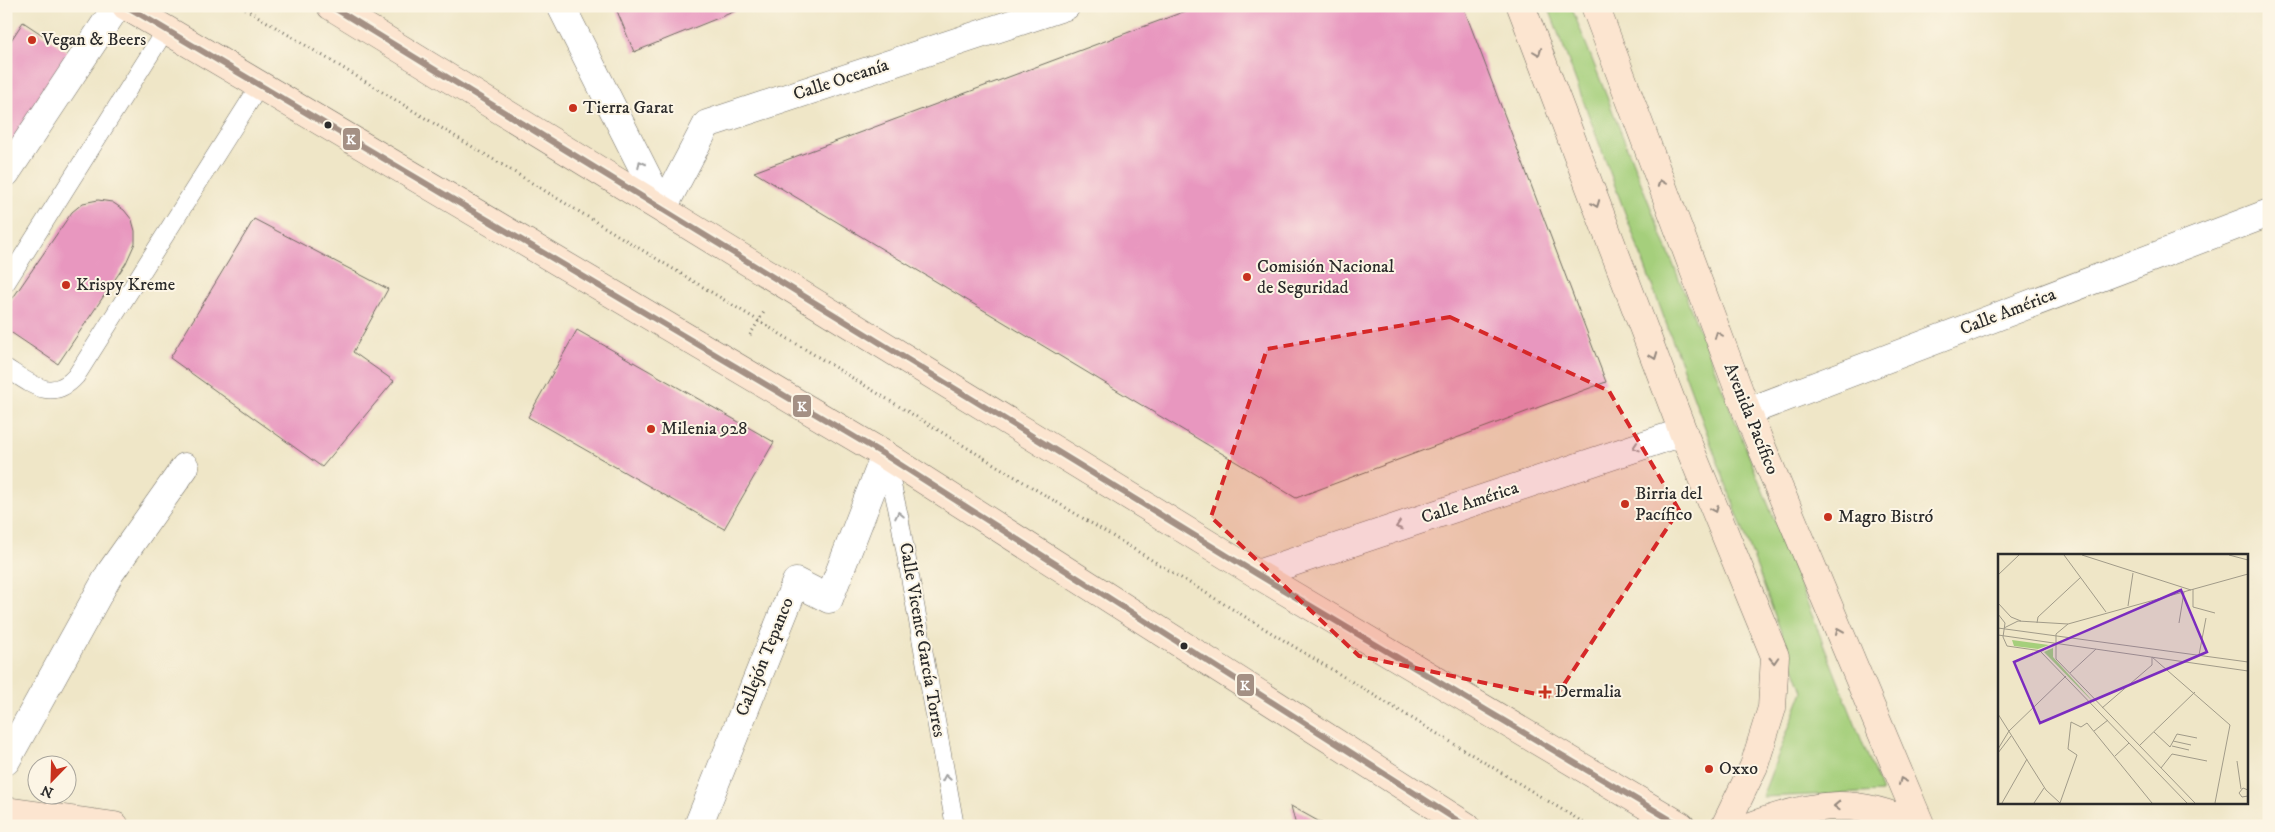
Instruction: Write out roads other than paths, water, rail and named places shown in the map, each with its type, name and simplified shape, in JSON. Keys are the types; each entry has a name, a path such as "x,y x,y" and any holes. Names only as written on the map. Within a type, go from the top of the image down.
{"main road":[{"path":"126,6 885,455 1466,826"},
{"path":"331,6 780,280 1650,818 1681,826"},
{"path":"1521,6 1683,432 1775,656 1772,708 1754,766 1725,826"},
{"name":"Avenida Pacífico","path":"1595,6 1747,412 1921,826"},
{"path":"1751,826 1803,809 1842,806 1879,810 1917,826"},
{"path":"6,810 115,826"}],"street":[{"path":"6,173 117,6"},
{"path":"561,6 663,208"},
{"name":"Calle Oceanía","path":"663,208 707,124 1066,6"},
{"name":"Calle América","path":"1747,412 2269,213"},
{"name":"Calle América","path":"1257,574 1683,432"},
{"name":"Callejón Tepanco","path":"698,826 796,582 829,599 885,455"},
{"path":"6,761 110,573 185,467"}],"lane":[{"path":"6,284 166,29"},
{"path":"6,368 45,390 57,390 68,385 76,376 260,85"},
{"name":"Calle Vicente García Torres","path":"885,455 899,516 955,826"}],"place":[{"name":"Vegan & Beers","path":"32,40"},
{"name":"Tierra Garat","path":"573,108"},
{"name":"Comisión Nacional de Seguridad","path":"1247,277"},
{"name":"Krispy Kreme","path":"66,285"},
{"name":"Milenia 928","path":"651,429"},
{"name":"Birria del Pacífico","path":"1625,504"},
{"name":"Magro Bistró","path":"1828,517"},
{"name":"Dermalia","path":"1545,692"},
{"name":"Oxxo","path":"1709,769"}]}
